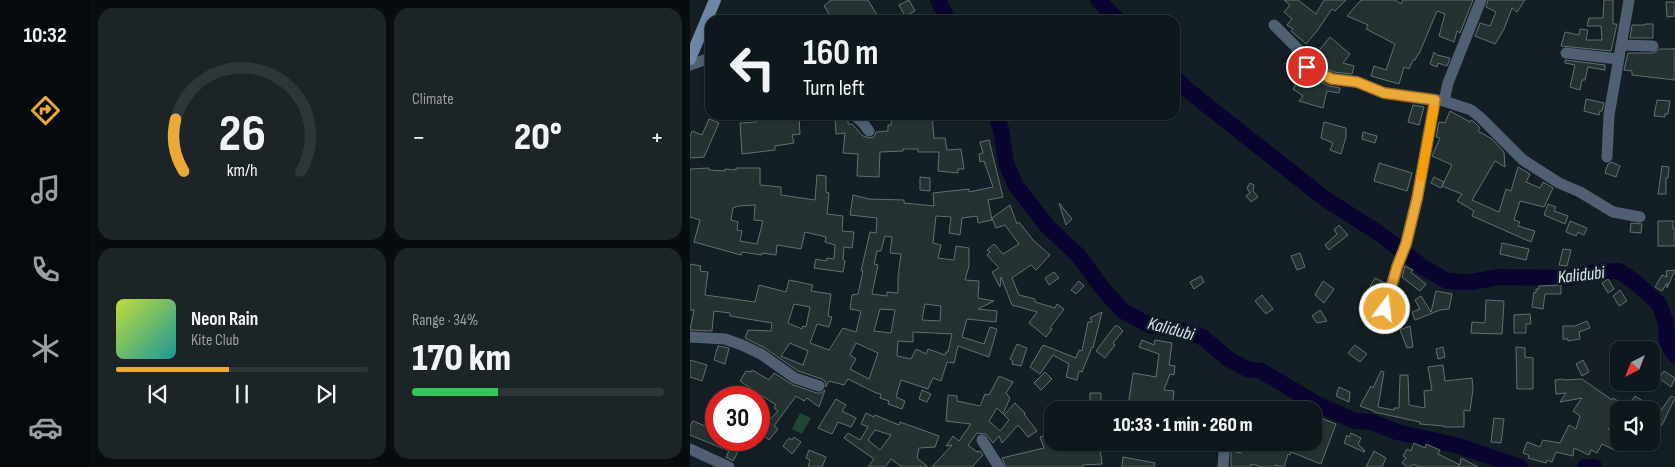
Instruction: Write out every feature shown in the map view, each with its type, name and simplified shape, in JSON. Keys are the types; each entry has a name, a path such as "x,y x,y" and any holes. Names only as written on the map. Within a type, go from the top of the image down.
{"street":[{"path":"709,15 715,0"},
{"path":"1385,309 1406,244 1440,100 1481,0"},
{"path":"1607,157 1609,115 1629,0"},
{"path":"690,59 705,24"},
{"path":"1274,25 1301,52 1307,67 1332,79 1357,82 1384,93 1440,100 1471,110 1523,160 1559,183 1580,192 1613,212 1640,217"},
{"path":"1621,45 1653,46"},
{"path":"1566,53 1618,59"},
{"path":"690,65 705,60"},
{"path":"860,120 869,132"},
{"path":"690,337 726,339 742,345 761,354 795,378 819,386"},
{"path":"982,440 999,467"},
{"path":"690,449 729,467"},
{"path":"1223,467 1224,452"}],"green space":[{"path":"800,413 811,418 802,434 792,429"}],"building":[{"path":"831,0 868,0 877,15 830,15 824,6"},
{"path":"909,0 915,11 904,15 899,5"},
{"path":"1284,0 1298,0 1316,14 1324,0 1346,0 1335,11 1332,9 1306,44 1287,25 1292,19 1284,12 1290,5"},
{"path":"1361,0 1395,0 1401,4 1403,0 1473,0 1460,33 1457,31 1454,42 1439,36 1445,14 1437,11 1419,54 1413,60 1409,69 1404,67 1399,84 1371,76 1374,66 1386,70 1395,44 1366,29 1368,25 1347,16"},
{"path":"1488,0 1525,0 1517,12 1512,8 1504,29 1495,44 1475,36 1480,23 1490,26 1496,12 1486,7"},
{"path":"1604,0 1613,0 1613,24 1617,24 1611,51 1561,46 1565,32 1579,35 1580,29 1588,30 1586,40 1602,40 1601,26 1587,26 1589,18 1603,18"},
{"path":"1666,2 1675,2 1675,16 1667,17"},
{"path":"1653,24 1653,38 1630,38 1632,25"},
{"path":"1330,37 1350,54 1343,63 1354,66 1352,74 1334,72 1313,62 1312,59"},
{"path":"1660,49 1675,49 1675,80 1632,75 1632,71 1624,70 1628,53 1653,53"},
{"path":"1434,52 1437,55 1450,58 1447,66 1438,63 1437,67 1430,64"},
{"path":"1565,60 1605,65 1605,70 1588,67 1580,90 1570,87 1575,65 1565,63"},
{"path":"1303,73 1329,86 1340,88 1339,93 1327,91 1323,108 1299,101 1303,96 1293,89"},
{"path":"1586,99 1604,103 1599,115 1584,111"},
{"path":"1657,100 1670,101 1668,114 1665,114 1665,117 1654,116"},
{"path":"1413,105 1424,107 1419,125 1408,122"},
{"path":"1450,111 1470,122 1471,120 1474,122 1480,128 1478,131 1492,139 1504,152 1505,167 1495,161 1472,200 1499,212 1506,189 1511,191 1518,167 1530,174 1526,182 1540,188 1543,182 1553,188 1544,207 1520,201 1514,220 1520,222 1518,226 1535,231 1531,242 1472,216 1474,211 1457,201 1462,194 1442,186 1452,165 1432,156 1440,138 1436,137 1439,122 1445,123"},
{"path":"709,120 719,123 704,157 690,158 690,136 692,131 702,135"},
{"path":"757,120 799,120 800,134 792,135 794,143 775,146 775,150 742,154 740,123 757,122"},
{"path":"835,120 848,120 848,124 852,124 863,136 869,138 874,137 876,132 888,131 888,125 891,125 892,120 932,120 934,138 945,138 947,150 961,149 964,169 958,169 958,173 938,171 939,152 918,152 918,149 903,149 903,151 880,152 879,177 857,176 858,154 843,153 845,133 836,134"},
{"path":"1324,122 1346,128 1346,137 1341,154 1330,150 1333,143 1321,138"},
{"path":"1363,132 1377,136 1375,143 1362,139"},
{"path":"989,140 1003,197 988,200 992,220 978,223 977,216 962,218 960,235 949,233 951,217 936,216 933,243 941,245 938,258 954,260 956,246 969,248 969,266 965,280 979,281 978,298 994,301 978,309 997,311 996,322 967,319 962,337 984,344 990,327 997,329 989,357 958,346 954,363 947,362 941,381 933,378 928,389 901,380 896,397 905,401 902,409 888,404 889,401 880,398 881,394 848,379 844,385 829,381 826,387 825,381 822,379 798,371 765,348 745,338 748,330 771,331 772,323 730,316 730,313 714,311 712,331 690,330 694,310 690,310 690,264 701,266 700,271 708,272 705,295 755,302 759,285 786,292 789,280 813,285 811,291 831,294 828,316 832,317 829,327 817,324 810,343 829,350 843,328 856,332 861,311 850,309 852,295 858,294 870,232 876,233 877,218 850,215 853,195 869,199 904,200 904,203 934,206 933,193 969,189 969,192 993,187 984,161 980,162 979,154 983,153 980,142","holes":["885,236 892,237 890,253 901,254 898,293 887,292 887,296 872,294 878,265 874,264 877,251 881,251","794,304 810,307 806,327 803,326 802,329 788,323","925,304 941,306 940,321 922,320","880,309 895,310 891,333 874,331","913,332 952,334 948,352 945,355 928,349 926,354 916,349 911,359 897,356 898,341 913,342","790,343 808,351 803,365 781,356","856,343 878,353 869,379 850,369 856,359 850,355"]},
{"path":"1612,162 1620,166 1616,177 1605,173 1608,164"},
{"path":"1379,163 1412,173 1407,191 1374,181"},
{"path":"1662,166 1669,167 1668,178 1666,178 1666,194 1658,194"},
{"path":"709,168 709,170 725,171 725,169 736,170 736,168 760,168 760,185 781,187 781,195 815,200 817,175 826,176 826,192 829,193 827,214 843,216 842,231 854,232 852,248 844,247 843,260 845,261 843,272 814,268 816,259 826,261 827,258 834,259 835,245 825,242 826,237 805,232 801,249 777,245 776,255 742,252 741,255 694,242 700,220 690,217 690,169","holes":["755,205 754,220 763,221 757,244 740,241 742,231 737,230 738,222 731,220 733,208"]},
{"path":"920,177 930,178 930,191 920,190"},
{"path":"1434,177 1444,182 1441,188 1431,183"},
{"path":"1250,183 1254,185 1253,191 1258,197 1251,202 1246,196 1250,193 1247,188"},
{"path":"1059,203 1072,219 1066,225"},
{"path":"1548,204 1556,207 1554,211 1568,216 1565,224 1544,215"},
{"path":"1010,205 1017,224 1019,222 1033,240 1050,255 1036,270 1031,265 1012,278 1019,295 1035,299 1035,302 1055,308 1057,304 1064,309 1050,328 1052,329 1046,337 1029,323 1037,312 1012,305 1001,277 1000,287 992,272 999,268 987,255 990,252 987,250 994,244 1003,254 1019,244 1005,225 996,228 992,218"},
{"path":"1570,221 1587,228 1584,235 1578,232 1576,236 1566,232"},
{"path":"1658,221 1673,221 1675,246 1658,246"},
{"path":"1631,223 1642,224 1641,233 1630,232"},
{"path":"1339,225 1348,235 1329,250 1325,245 1337,234 1334,230"},
{"path":"1502,243 1529,249 1526,260 1500,254"},
{"path":"1563,249 1571,250 1567,266 1559,265"},
{"path":"1300,253 1305,267 1297,270 1291,256"},
{"path":"1405,266 1413,270 1411,272 1426,284 1420,291 1402,277"},
{"path":"1675,270 1667,288 1667,283 1662,291 1655,287 1662,275 1667,277 1666,271"},
{"path":"1054,272 1059,278 1049,285 1045,278"},
{"path":"1201,276 1204,282 1194,289 1190,282"},
{"path":"1375,278 1385,283 1378,294 1369,288"},
{"path":"1608,279 1614,289 1608,293 1602,283"},
{"path":"1079,281 1084,286 1076,294 1071,290"},
{"path":"1323,281 1334,289 1324,303 1315,295"},
{"path":"1561,285 1561,294 1545,294 1543,309 1532,307 1534,292 1536,293 1536,289 1539,289 1539,286"},
{"path":"1620,290 1627,301 1619,306 1613,296"},
{"path":"1436,291 1452,294 1449,309 1440,310 1415,320 1412,312 1420,309 1415,300 1421,296 1431,312"},
{"path":"1262,295 1273,309 1266,314 1255,301"},
{"path":"1486,300 1504,301 1502,334 1471,333 1472,322 1485,323"},
{"path":"1320,310 1327,321 1317,323 1312,316"},
{"path":"1102,312 1093,348 1082,372 1079,371 1077,380 1066,377 1069,364 1053,355 1040,374 1030,367 1043,345 1076,358 1079,350 1082,351 1088,322 1092,322 1090,318"},
{"path":"1530,314 1531,324 1526,324 1526,333 1514,333 1514,315"},
{"path":"1587,321 1590,328 1579,332 1580,339 1568,341 1568,339 1563,339 1563,326 1575,326"},
{"path":"1115,326 1118,326 1123,331 1113,343 1115,345 1105,358 1096,351"},
{"path":"1410,326 1413,347 1407,348 1400,330"},
{"path":"1142,340 1154,345 1155,340 1172,343 1169,365 1175,366 1174,375 1170,374 1164,390 1174,391 1173,401 1124,401 1129,400 1133,373 1156,377 1159,354 1139,347"},
{"path":"1017,344 1027,348 1021,366 1012,364 1013,361 1010,359"},
{"path":"1355,345 1367,354 1360,362 1348,353"},
{"path":"718,346 729,348 725,364 714,360"},
{"path":"1443,347 1445,357 1438,359 1436,349"},
{"path":"1516,347 1525,348 1525,357 1533,358 1533,389 1517,389"},
{"path":"690,360 707,365 702,381 690,377"},
{"path":"1583,360 1589,372 1582,376 1576,364"},
{"path":"1443,365 1445,381 1472,378 1473,389 1470,411 1464,410 1464,427 1420,424 1420,422 1374,412 1360,406 1371,386 1373,388 1381,371 1384,372 1378,407 1394,410 1394,408 1399,408 1400,375 1408,375 1409,405 1425,408 1424,391 1432,390 1428,367"},
{"path":"752,370 769,380 774,373 793,385 817,393 825,390 819,407 807,398 804,401 796,396 774,426 778,429 770,439 770,420 778,411 774,408 776,405 770,401 770,386 748,386 740,381 746,371 751,372"},
{"path":"1664,371 1675,378 1671,387 1660,379"},
{"path":"1045,372 1052,379 1041,390 1034,383"},
{"path":"999,376 1013,382 1006,393 1010,398 1003,414 997,408 989,421 1000,431 1009,420 1004,415 1015,403 1025,413 1037,431 1028,437 1018,425 1002,443 999,436 993,443 986,434 977,433 968,445 977,452 980,451 983,455 972,467 932,467 952,445 946,446 953,436 959,441 971,424 946,421 948,395 957,396 957,401 980,406 985,394 989,395"},
{"path":"1582,379 1612,400 1613,398 1618,401 1610,401 1610,427 1608,429 1610,430 1610,448 1602,444 1597,453 1591,450 1589,455 1574,448 1573,456 1556,452 1552,462 1547,460 1546,463 1528,458 1529,455 1523,453 1527,442 1540,447 1543,440 1560,443 1569,425 1576,429 1580,416 1573,411 1582,398 1560,402 1566,393 1556,394 1555,380"},
{"path":"1339,387 1350,392 1349,402 1336,396"},
{"path":"922,390 931,394 927,402 919,399"},
{"path":"1090,393 1101,393 1101,401 1090,401"},
{"path":"1635,396 1643,401 1632,401"},
{"path":"1671,396 1675,398 1660,427 1660,412"},
{"path":"836,399 846,405 842,411 856,418 851,427 838,422 832,434 818,428"},
{"path":"866,413 899,425 900,422 939,436 935,447 919,448 917,458 928,467 902,467 891,459 885,467 868,467 874,459 844,438 848,433 860,440 868,427 861,424","holes":["875,430 891,435 880,450 868,440"]},
{"path":"1494,418 1504,419 1501,443 1491,442"},
{"path":"1322,419 1336,424 1321,464 1291,452 1290,455 1288,454 1284,467 1275,465 1275,467 1262,467 1251,464 1251,467 1231,467 1231,451 1241,453 1242,451 1322,451"},
{"path":"693,421 705,426 705,441 690,435 690,426"},
{"path":"1351,433 1361,438 1358,444 1364,452 1344,443 1347,435 1349,437"},
{"path":"1044,436 1044,448 1040,437"},
{"path":"794,437 801,442 792,454 783,446 789,438 792,440"},
{"path":"1414,443 1425,448 1426,444 1440,450 1438,454 1460,465 1461,458 1478,467 1419,467 1413,464 1411,467 1408,467 1402,463 1406,458 1403,456 1407,449 1411,451"},
{"path":"1044,448 1044,451 1100,451 1102,464 1083,465 1082,467 1006,467 1002,458"},
{"path":"809,450 826,457 822,467 808,467 810,460 806,458"},
{"path":"729,451 738,451 733,461 726,457"},
{"path":"1374,451 1386,458 1382,467 1366,467"},
{"path":"1123,457 1155,463 1154,467 1122,467"}],"waterway":[{"name":"Kalidubi","path":"938,0 946,15"},
{"name":"Kalidubi","path":"1098,0 1113,15"},
{"name":"Kalidubi","path":"1180,83 1324,198 1380,234 1424,268 1447,281 1471,282 1499,277 1567,278 1595,272 1619,271 1634,281 1659,304 1666,323 1667,342 1675,355"},
{"name":"Kalidubi","path":"998,120 1006,163 1016,186 1048,227 1078,255 1103,289 1123,311 1149,325 1179,330 1202,337 1230,360 1247,369 1261,371 1317,404 1355,421 1372,422 1397,432 1459,446 1520,467"},
{"name":"Kalidubi","path":"1585,467 1594,467"}],"slow traffic":[{"path":"1421,177 1434,109"}],"route":[{"path":"1307,67 1332,79 1357,82 1384,93 1435,100 1431,132 1417,199 1406,244 1385,309"}]}
